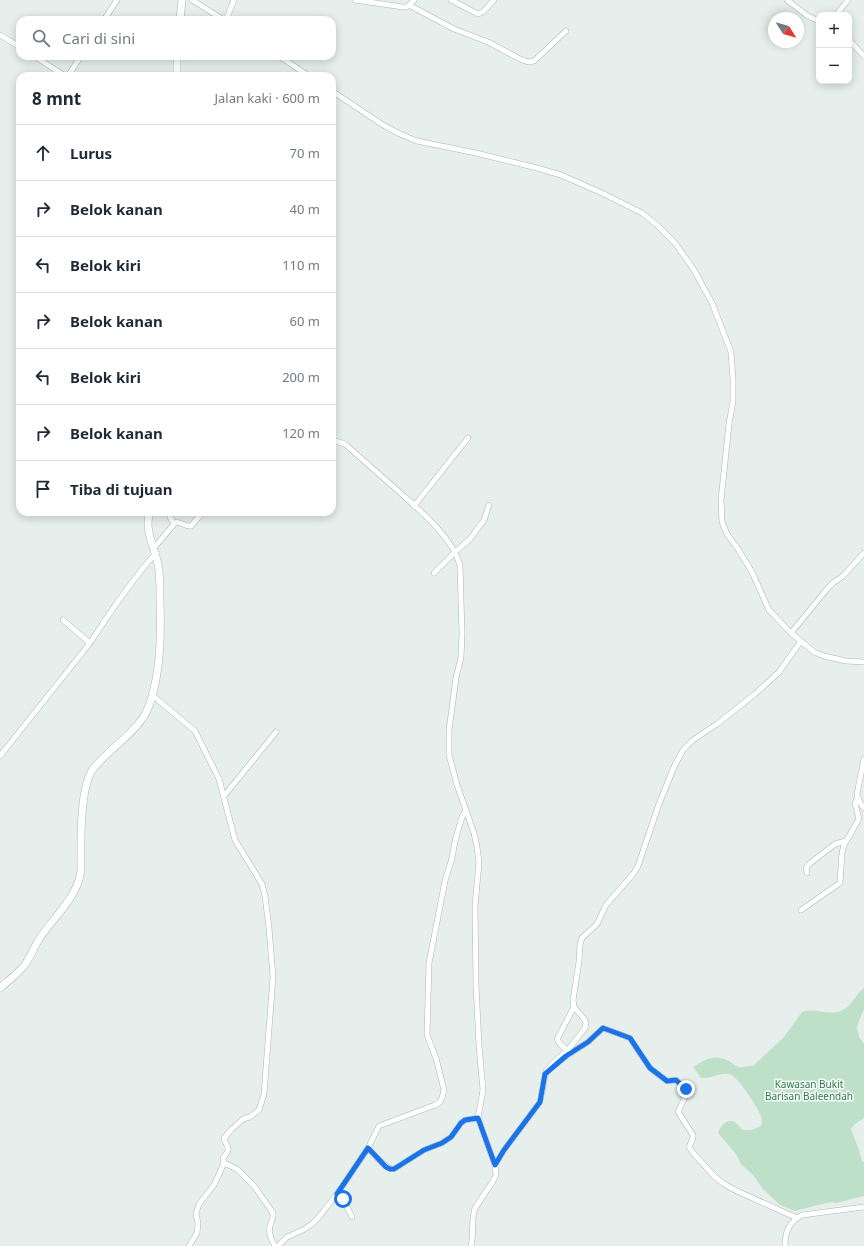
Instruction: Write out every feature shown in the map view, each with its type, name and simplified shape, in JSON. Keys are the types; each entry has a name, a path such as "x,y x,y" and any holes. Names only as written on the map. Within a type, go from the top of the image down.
{"street":[{"path":"107,16 117,0"},
{"path":"180,16 182,0"},
{"path":"192,0 218,16"},
{"path":"227,16 234,0"},
{"path":"355,0 398,7 406,7 414,0"},
{"path":"451,0 478,14 494,0"},
{"path":"787,0 808,16 816,20"},
{"path":"838,12 848,0"},
{"path":"409,5 454,29 488,42 528,62 534,61 566,31"},
{"path":"0,34 16,44"},
{"path":"852,43 864,56"},
{"path":"40,60 60,72"},
{"path":"69,72 78,60"},
{"path":"177,60 177,72"},
{"path":"284,60 303,72"},
{"path":"336,94 383,125 400,134 423,142 476,153 561,175 602,193 642,212 675,243 694,270 712,302 731,352 733,401 729,424 721,500 722,522 752,572 769,610 791,633 814,652 824,656 846,661 864,662"},
{"path":"414,506 468,438"},
{"path":"336,441 345,444 414,506 449,542 460,565 462,645 449,730 449,755 451,767 474,833 479,863 474,906 478,1039 483,1090 478,1118 495,1165 496,1175 494,1181 473,1213 473,1233 471,1246"},
{"path":"434,573 470,539 484,520 489,505"},
{"path":"0,988 24,967 38,941 76,888 81,870 82,811 89,776 94,768 108,753 136,726 150,704 156,682 160,617 159,571 148,525 149,516"},
{"path":"170,516 174,524"},
{"path":"0,756 90,643 174,524 177,522 191,526 200,516"},
{"path":"791,633 827,589 843,576 864,553"},
{"path":"63,620 90,643"},
{"path":"495,1165 504,1150 540,1102 545,1074 548,1068 567,1050 586,1026 585,1020 574,1007 573,1000 582,938 597,924 606,905 634,873 638,866 662,797 674,767 683,750 692,740 717,724 744,703 779,672 801,641"},
{"path":"152,695 196,731 219,779 235,840 262,884 269,928 273,977 264,1094 259,1110 250,1117 243,1119 225,1136 224,1140 228,1150 223,1158 224,1163 214,1185 199,1204 196,1213 198,1224 197,1233 189,1246"},
{"path":"224,796 276,732"},
{"path":"864,759 857,794 860,803 864,808"},
{"path":"801,910 840,883 842,853 846,841 859,819 855,802 858,797"},
{"path":"278,1246 287,1237 303,1230 316,1221 337,1194 368,1148 379,1126 440,1102 444,1090 427,1035 429,963 445,881 462,817 466,811"},
{"path":"806,873 806,868 809,864 835,844 846,841"},
{"path":"567,1050 557,1040 574,1007"},
{"path":"545,1074 566,1056 588,1042 603,1028 629,1037 652,1070 667,1081 676,1080 686,1089 686,1095 678,1112 693,1135 690,1147 694,1154 714,1176 724,1184 737,1191 797,1218"},
{"path":"368,1148 386,1167 394,1169 424,1150 442,1143 451,1137 465,1120 478,1118"},
{"path":"224,1163 237,1169 249,1182 273,1214 269,1228 270,1235 275,1246"},
{"path":"337,1194 343,1199 352,1217"},
{"path":"785,1246 788,1228 797,1218 802,1215 864,1207"}],"green space":[{"name":"Kawasan Bukit Barisan Baleendah","path":"864,988 864,1009 857,1027 859,1037 864,1044 864,1118 855,1124 851,1129 862,1161 864,1162 864,1196 836,1203 830,1202 795,1211 780,1205 763,1189 753,1175 741,1164 736,1154 718,1133 722,1125 728,1121 735,1122 741,1129 744,1130 751,1130 761,1126 761,1116 747,1092 733,1076 729,1074 701,1078 693,1067 710,1058 724,1059 739,1067 753,1066 784,1037 802,1012 838,1012 847,1007"}],"route":[{"path":"343,1199 337,1194 368,1148 386,1167 394,1169 413,1156 442,1143 451,1137 465,1120 478,1118 495,1165 504,1150 540,1102 545,1074 566,1056 588,1042 602,1028 628,1036 652,1070 667,1081 676,1080 686,1089"}]}
